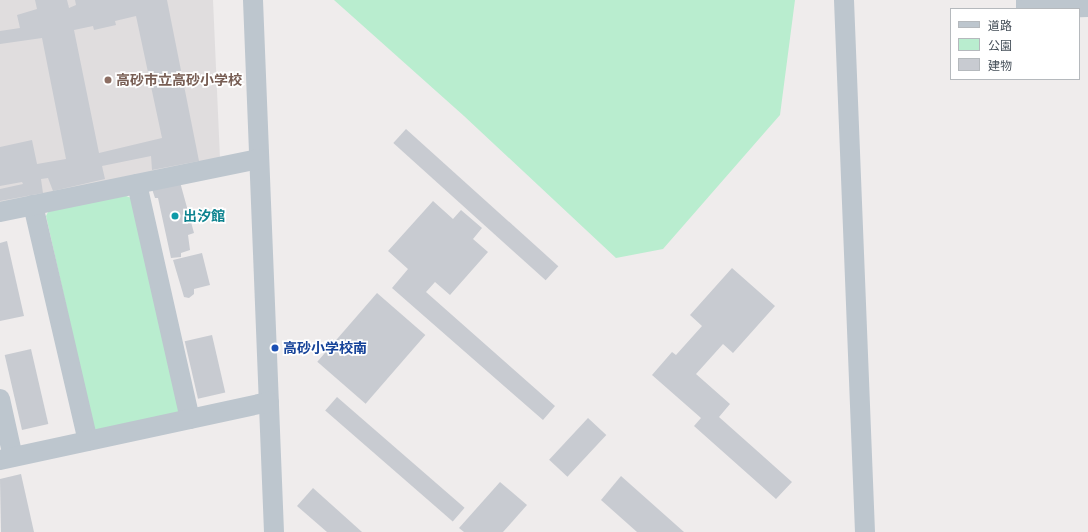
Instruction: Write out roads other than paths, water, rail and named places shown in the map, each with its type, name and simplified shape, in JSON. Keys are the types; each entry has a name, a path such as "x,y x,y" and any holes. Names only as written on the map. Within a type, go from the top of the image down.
{"street":[{"path":"253,0 274,532"},
{"path":"844,0 865,532"},
{"path":"1047,8 1088,6"},
{"path":"0,212 259,159"},
{"path":"138,184 190,419"},
{"path":"33,206 88,440"},
{"path":"0,399 7,458 269,402"}],"place":[{"name":"高砂市立高砂小学校","path":"108,80"},
{"name":"出汐館","path":"175,216"},
{"name":"高砂小学校南","path":"275,348"}]}
